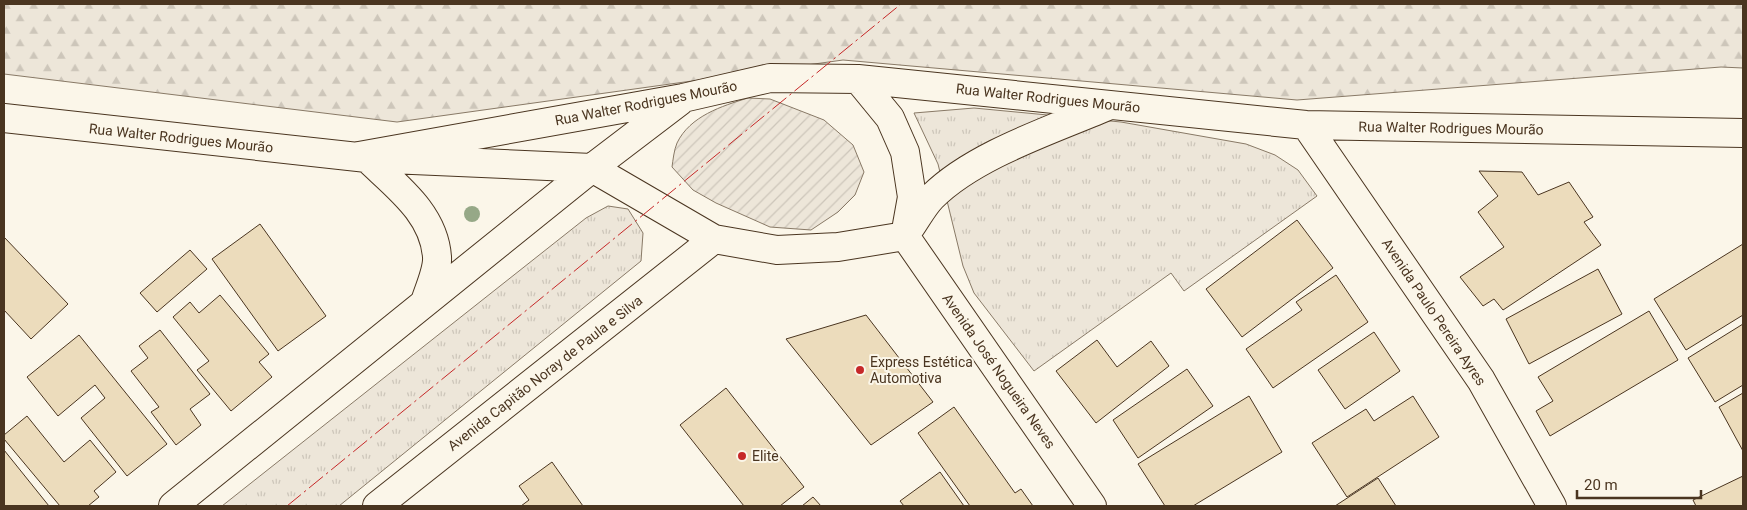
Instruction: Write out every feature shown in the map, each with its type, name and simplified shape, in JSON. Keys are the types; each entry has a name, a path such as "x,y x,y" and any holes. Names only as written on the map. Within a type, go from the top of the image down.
{"street":[{"name":"Rua Walter Rodrigues Mourão","path":"363,157 683,98 770,78 858,79 1306,125 1743,133"},
{"path":"858,79 890,118 905,152 912,197 905,236"},
{"path":"173,506 592,168 683,98"},
{"path":"714,239 777,250 838,247 905,236 931,198 949,182 1023,141 1111,105"},
{"name":"Rua Walter Rodrigues Mourão","path":"16,120 363,157 592,168 714,239"},
{"path":"4,141 16,120"},
{"name":"Avenida Paulo Pereira Ayres","path":"1306,125 1482,380 1552,506"},
{"path":"363,157 413,201 431,229 437,258 425,302"},
{"name":"Avenida José Nogueira Neves","path":"905,236 1092,506"},
{"name":"Avenida Capitão Noray de Paula e Silva","path":"376,506 714,239"}],"green space":[{"path":"4,4 1743,4 1743,68 1721,67 1297,100 843,60 397,122 4,74"},
{"path":"748,98 770,99 824,120 853,145 864,172 855,195 838,212 811,230 770,227 716,203 693,190 672,167 677,143 690,126 708,113"},
{"path":"974,108 1121,122 1246,144 1275,155 1298,170 1317,196 1184,291 1171,273 1034,371 974,293 963,266 938,164 914,113"},
{"path":"608,206 628,209 643,233 641,261 339,506 222,506 586,218"}],"building":[{"path":"1479,171 1522,172 1538,195 1569,182 1593,217 1584,222 1601,245 1503,310 1494,299 1483,306 1460,277 1504,247 1478,212 1498,196"},
{"path":"1297,220 1333,268 1242,337 1206,289"},
{"path":"260,224 326,316 278,351 212,259"},
{"path":"4,237 68,304 31,339 4,310"},
{"path":"1743,244 1743,315 1686,350 1654,299"},
{"path":"190,250 207,269 157,312 140,293"},
{"path":"1598,269 1622,314 1529,364 1506,319"},
{"path":"1336,275 1368,322 1273,388 1246,349 1302,310 1296,302"},
{"path":"220,295 269,354 259,362 272,377 231,411 197,370 209,361 173,317 190,302 199,313"},
{"path":"1649,311 1678,360 1550,436 1536,411 1553,401 1538,377"},
{"name":"Express Estética Automotiva","path":"866,315 933,402 871,445 786,339"},
{"path":"1743,324 1743,385 1715,402 1688,358"},
{"path":"160,330 210,394 190,409 201,425 176,445 151,412 159,407 131,371 148,358 139,346"},
{"path":"1374,332 1400,371 1345,409 1318,370"},
{"path":"79,335 167,444 127,476 81,418 105,398 95,385 58,416 27,377"},
{"path":"1097,340 1117,367 1151,341 1169,366 1096,423 1056,371"},
{"path":"1187,369 1213,406 1138,458 1113,420"},
{"name":"Elite","path":"726,388 804,487 780,506 744,506 680,425"},
{"path":"1743,393 1743,451 1719,407"},
{"path":"1249,396 1282,452 1193,506 1165,506 1138,464"},
{"path":"1413,396 1439,437 1347,497 1312,443 1366,409 1374,421"},
{"path":"954,407 1015,493 1021,489 1033,506 970,506 918,433"},
{"path":"27,416 64,462 90,440 116,472 94,491 99,497 88,506 60,506 4,439 4,435"},
{"path":"4,450 49,506 4,506"},
{"path":"552,462 583,506 521,506 529,500 519,486"},
{"path":"940,472 964,506 904,506 900,501"},
{"path":"1743,476 1743,506 1696,506 1693,500"},
{"path":"1378,478 1396,506 1335,506"},
{"path":"813,497 821,506 802,506"}],"power":[{"path":"287,506 901,4"}],"place":[{"name":"Express Estética Automotiva","path":"860,370"},
{"name":"Elite","path":"742,456"}]}
